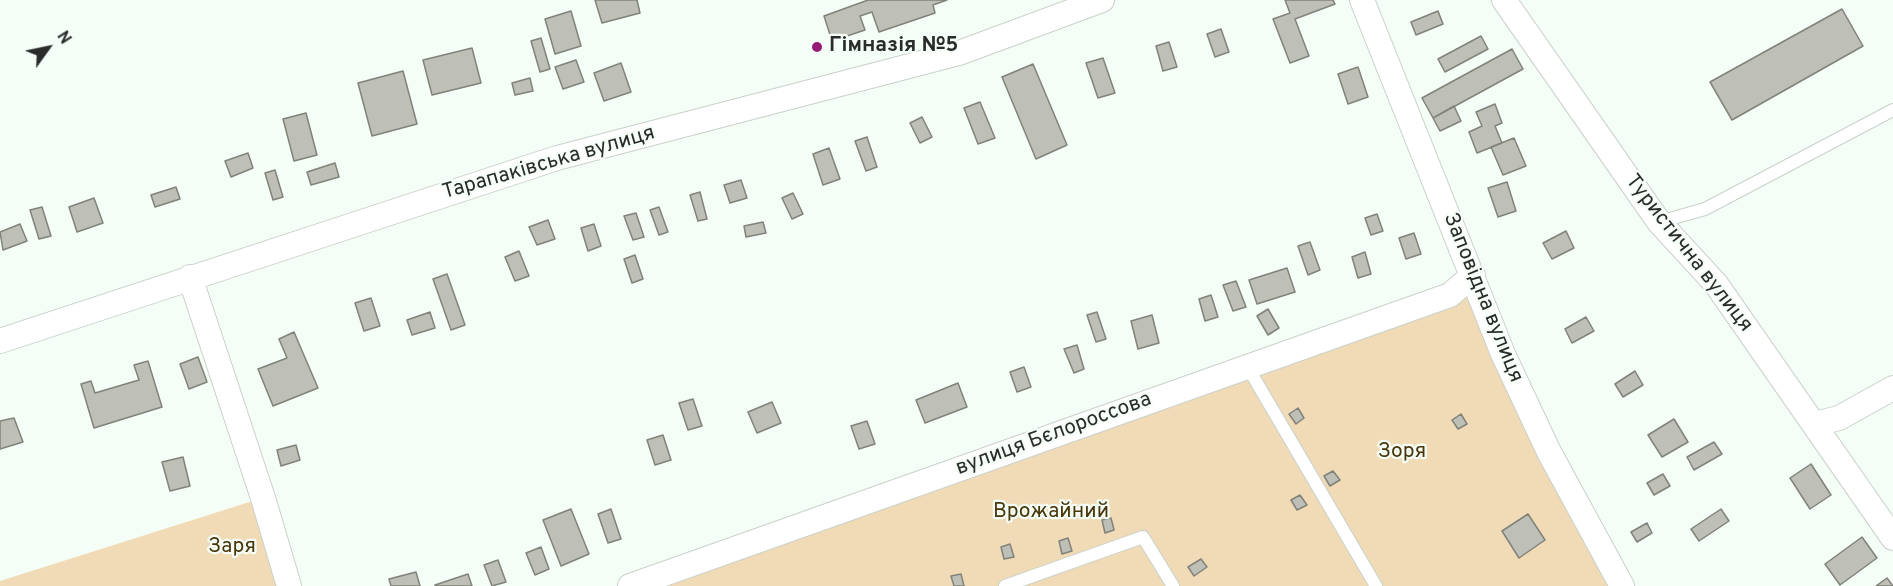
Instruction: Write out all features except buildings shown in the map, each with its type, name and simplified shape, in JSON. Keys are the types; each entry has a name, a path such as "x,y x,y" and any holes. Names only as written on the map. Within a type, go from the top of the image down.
{"street":[{"name":"Тарапаківська вулиця","path":"0,341 557,158 959,53 1102,0"},
{"name":"Заповідна вулиця","path":"1362,0 1503,354 1549,452 1622,586"},
{"name":"Туристична вулиця","path":"1504,0 1659,222 1716,284 1893,538"},
{"name":"вулиця Бєлороссова","path":"630,586 1450,295 1473,275"},
{"path":"190,277 263,498 289,586"},
{"path":"1815,424 1839,418 1893,388"}],"lane":[{"path":"1659,222 1705,209 1893,110"},
{"path":"1247,366 1376,586"},
{"path":"1005,586 1143,537 1173,586"}],"green space":[{"name":"Зоря","path":"1473,275 1622,586 630,586"},
{"name":"Заря","path":"259,499 284,586 0,586 0,581"}],"place":[{"name":"Гімназія №5","path":"817,47"}],"park label":[{"name":"Врожайний","path":"1051,513"}]}
